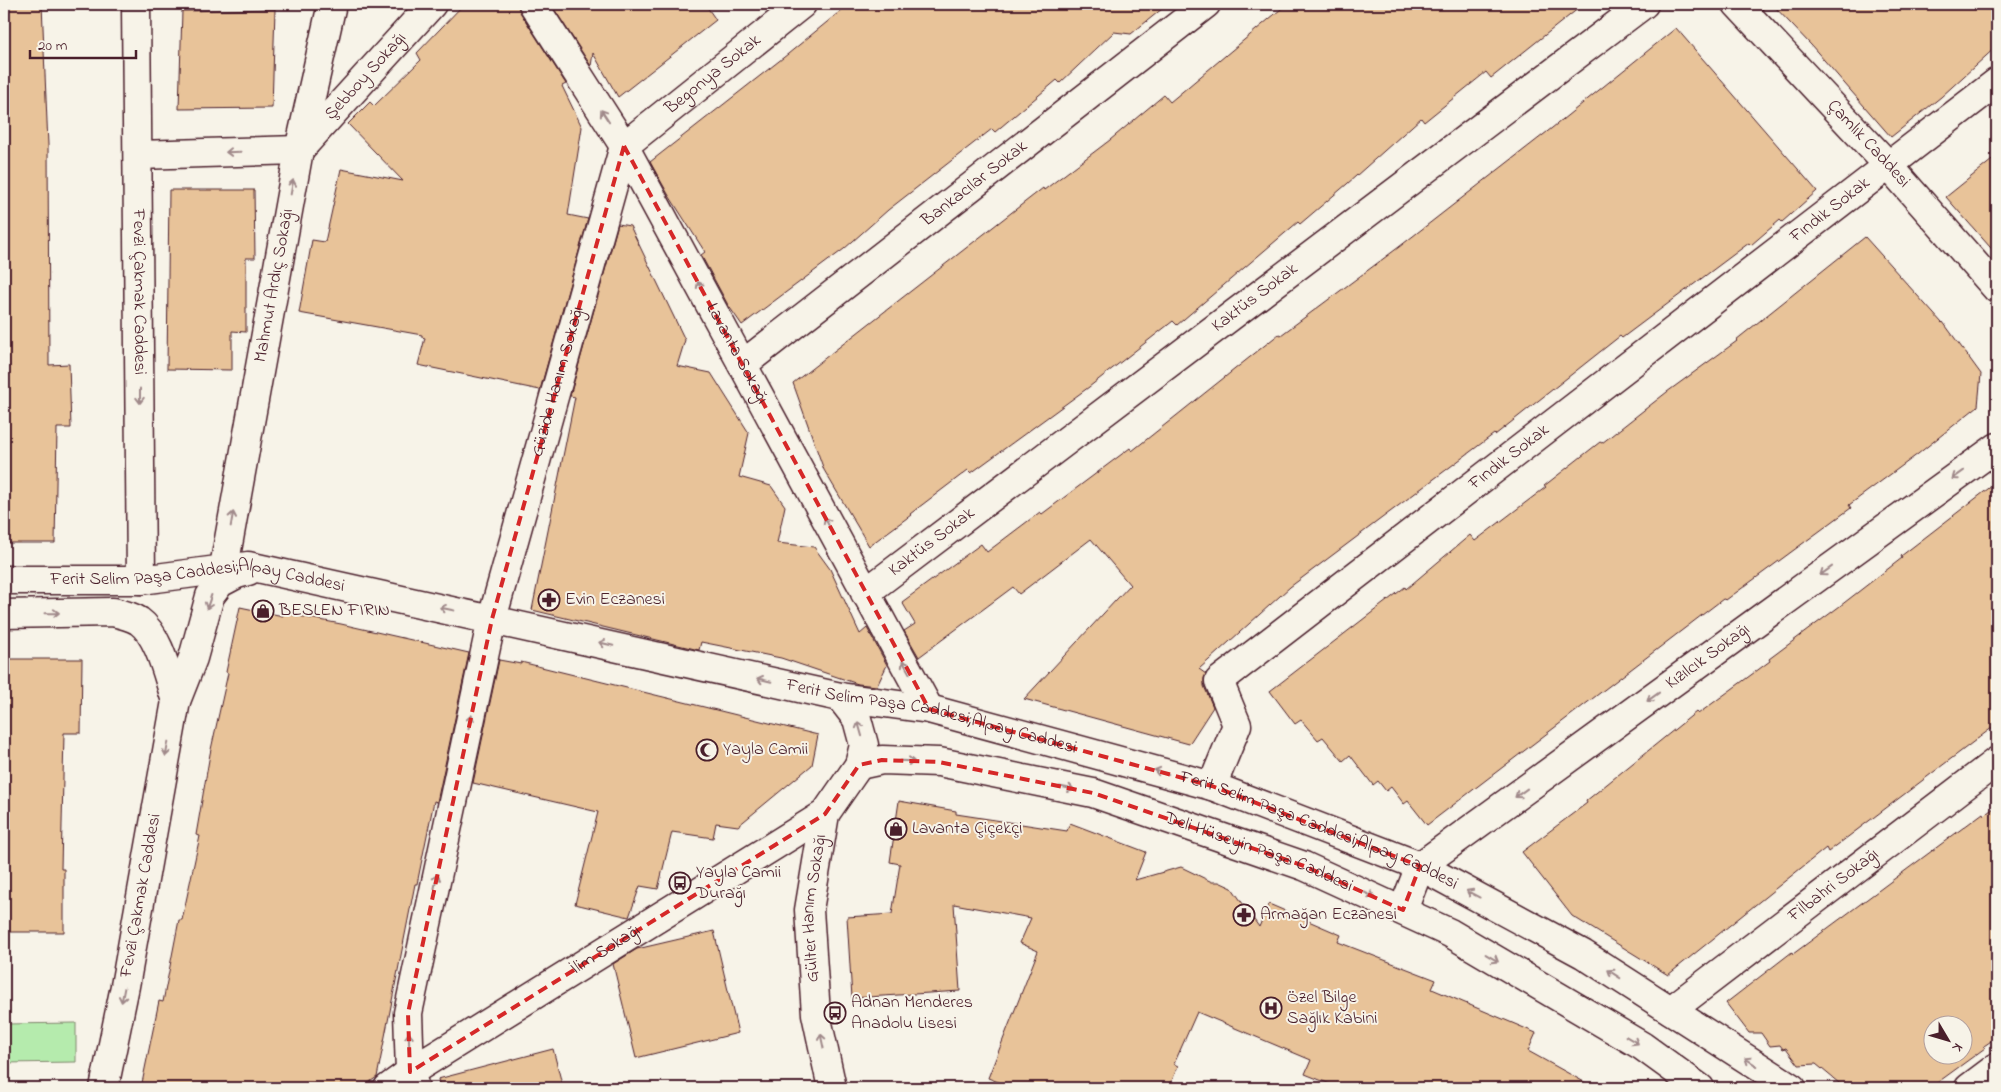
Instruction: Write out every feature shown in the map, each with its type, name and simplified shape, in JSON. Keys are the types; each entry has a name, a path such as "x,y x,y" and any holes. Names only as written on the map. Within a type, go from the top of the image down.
{"street":[{"name":"Fevzi Çakmak Caddesi","path":"136,4 141,580"},
{"name":"Mahmut Ardıç Sokağı","path":"224,567 299,150 332,4"},
{"name":"Şebboy Sokağı","path":"299,150 432,4"},
{"name":"Lavanta Sokağı","path":"533,4 624,146 929,709"},
{"name":"Begonya Sokak","path":"624,146 802,4"},
{"name":"Bankacılar Sokak","path":"742,365 1206,4"},
{"name":"Kaktüs Sokak","path":"865,593 1644,4"},
{"name":"Çamlık Caddesi","path":"1736,4 1889,166 1997,289"},
{"path":"1889,166 1997,82"},
{"name":"Güzide Hanım Sokağı","path":"412,1080 408,1013 492,619 624,146"},
{"path":"138,155 299,150"},
{"name":"Fındık Sokak","path":"1212,786 1237,725 1220,681 1889,166"},
{"name":"Kızılcık Sokağı","path":"1420,866 1997,447"},
{"name":"Ferit Selim Paşa Caddesi;Alpay Caddesi","path":"4,580 141,580 224,567 248,566 261,568 840,697 929,709 1212,786 1420,866 1583,954 1792,1088"},
{"name":"Fevzi Çakmak Caddesi","path":"104,1088 125,986 176,701 193,658 210,596 220,583 237,574 261,568"},
{"path":"4,614 113,612 126,614 138,620 153,637 176,701"},
{"path":"840,697 857,719 864,746 859,765"},
{"name":"Deli Hüseyin Paşa Caddesi","path":"859,765 882,760 939,762 1093,793 1304,866 1450,933 1642,1046 1700,1088"},
{"name":"Filbahri Sokağı","path":"1671,1010 1997,761"},
{"name":"Gülter Hanım Sokağı","path":"832,1088 816,1014 809,910 825,814 859,765"},
{"name":"İlim Sokağı","path":"388,1088 412,1080 825,814"},
{"path":"1403,910 1420,866"},
{"path":"1969,1088 1997,1067"}],"highlighted area":[{"path":"624,146 929,709 1212,786 1420,866 1403,910 1304,866 1093,793 939,762 882,760 859,765 825,814 410,1072 408,1013 492,619"}],"green space":[{"path":"76,1023 76,1062 4,1063 4,1024"}],"building":[{"path":"4,4 42,4 48,145 49,365 69,364 71,428 57,428 55,543 4,543"},
{"path":"464,4 518,4 520,12 566,84 562,86 582,127 568,215 588,219 540,390 418,365 425,338 422,335 299,313 312,240 325,242 341,169 403,181 348,124 370,102 374,106 421,60 417,53"},
{"path":"551,4 705,4 716,20 618,97 593,53 591,66"},
{"path":"849,4 1168,4 1131,34 1114,32 1060,83 1057,80 995,132 992,129 888,210 844,249 742,325 728,305 701,255 705,252 650,162"},
{"path":"1287,4 1584,4 1491,78 1486,72 1424,122 1421,118 1300,224 1298,222 1177,325 1173,321 1089,387 971,473 968,470 869,546 824,470 793,383 1043,188 1044,190 1110,140 1164,95 1170,102"},
{"path":"1772,4 1997,4 1997,46 1941,97 1891,137 1811,45"},
{"path":"275,9 272,108 179,109 182,11"},
{"path":"1676,28 1817,191 1782,222 1780,220 1751,245 1749,243 1622,338 1620,336 1495,435 1290,587 1199,669 1206,674 1204,686 1213,707 1189,744 1024,699 1130,585 1091,539 1019,594 1013,587 919,657 904,631 915,624 902,602 981,544 987,552 1040,512 1042,514 1130,448 1132,451 1279,334 1281,335 1399,247 1552,128"},
{"path":"1997,156 1997,255 1946,197"},
{"path":"169,190 254,190 255,258 246,258 246,332 232,331 232,370 167,369"},
{"path":"618,224 630,226 685,340 677,366 711,373 749,433 739,477 771,486 785,506 777,543 814,547 830,569 860,634 867,628 887,665 877,686 858,684 781,658 701,642 699,650 532,610 575,397 570,396"},
{"path":"1865,237 1943,322 1981,374 1978,406 1918,454 1849,505 1851,508 1726,600 1723,599 1427,825 1408,801 1404,804 1391,787 1386,791 1378,781 1373,785 1350,755 1343,761 1323,737 1318,740 1301,720 1295,724 1270,691 1405,587 1406,589 1470,535 1475,541 1546,487 1544,486 1600,442 1602,443 1667,392 1737,341"},
{"path":"1997,482 1997,724 1828,852 1826,848 1668,975 1572,916 1522,852 1587,803 1586,801 1696,712 1698,714 1770,661 1769,659 1902,558 1901,556"},
{"path":"240,607 283,616 283,613 341,624 469,653 437,802 434,801 417,884 415,884 377,1077 361,1088 141,1088 159,1001 163,1002 179,920 182,920 200,836 196,835 210,754"},
{"path":"4,659 82,659 81,733 64,733 61,869 64,869 64,932 4,932"},
{"path":"499,660 521,664 521,662 818,735 812,765 738,826 716,823 713,838 672,832 658,889 640,886 629,917 575,904 598,812 473,783"},
{"path":"899,801 956,811 956,814 1067,831 1070,823 1146,852 1135,880 1181,867 1212,882 1219,882 1232,888 1259,927 1269,904 1341,935 1338,942 1436,980 1432,989 1536,1033 1528,1051 1595,1088 1340,1088 1305,1074 1311,1060 1197,1012 1174,1064 1178,1066 1169,1088 1014,1088 988,1078 1038,951 1020,943 1031,918 954,904 960,991 852,998 847,917 892,914 900,864 890,862"},
{"path":"1997,806 1997,1037 1974,1056 1974,1014 1924,1014 1924,1064 1963,1064 1930,1088 1845,1088 1816,1064 1799,1065 1786,1048 1783,1049 1780,1045 1770,1046 1761,1033 1749,1033 1726,1003 1792,952 1793,954 1983,813 1984,815"},
{"path":"714,931 738,1033 636,1058 613,964 637,949"},
{"path":"553,1049 563,1088 440,1088 438,1079"}],"place":[{"name":"Evin Eczanesi","path":"549,600"},
{"name":"BESLEN FIRIN","path":"263,611"},
{"name":"Yayla Camii","path":"707,750"},
{"name":"Lavanta Çiçekçi","path":"896,829"},
{"name":"Yayla Camii Durağı","path":"680,883"},
{"name":"Armağan Eczanesi","path":"1244,915"},
{"name":"Özel Bilge Sağlık Kabini","path":"1271,1008"},
{"name":"Adnan Menderes Anadolu Lisesi","path":"835,1013"}]}
